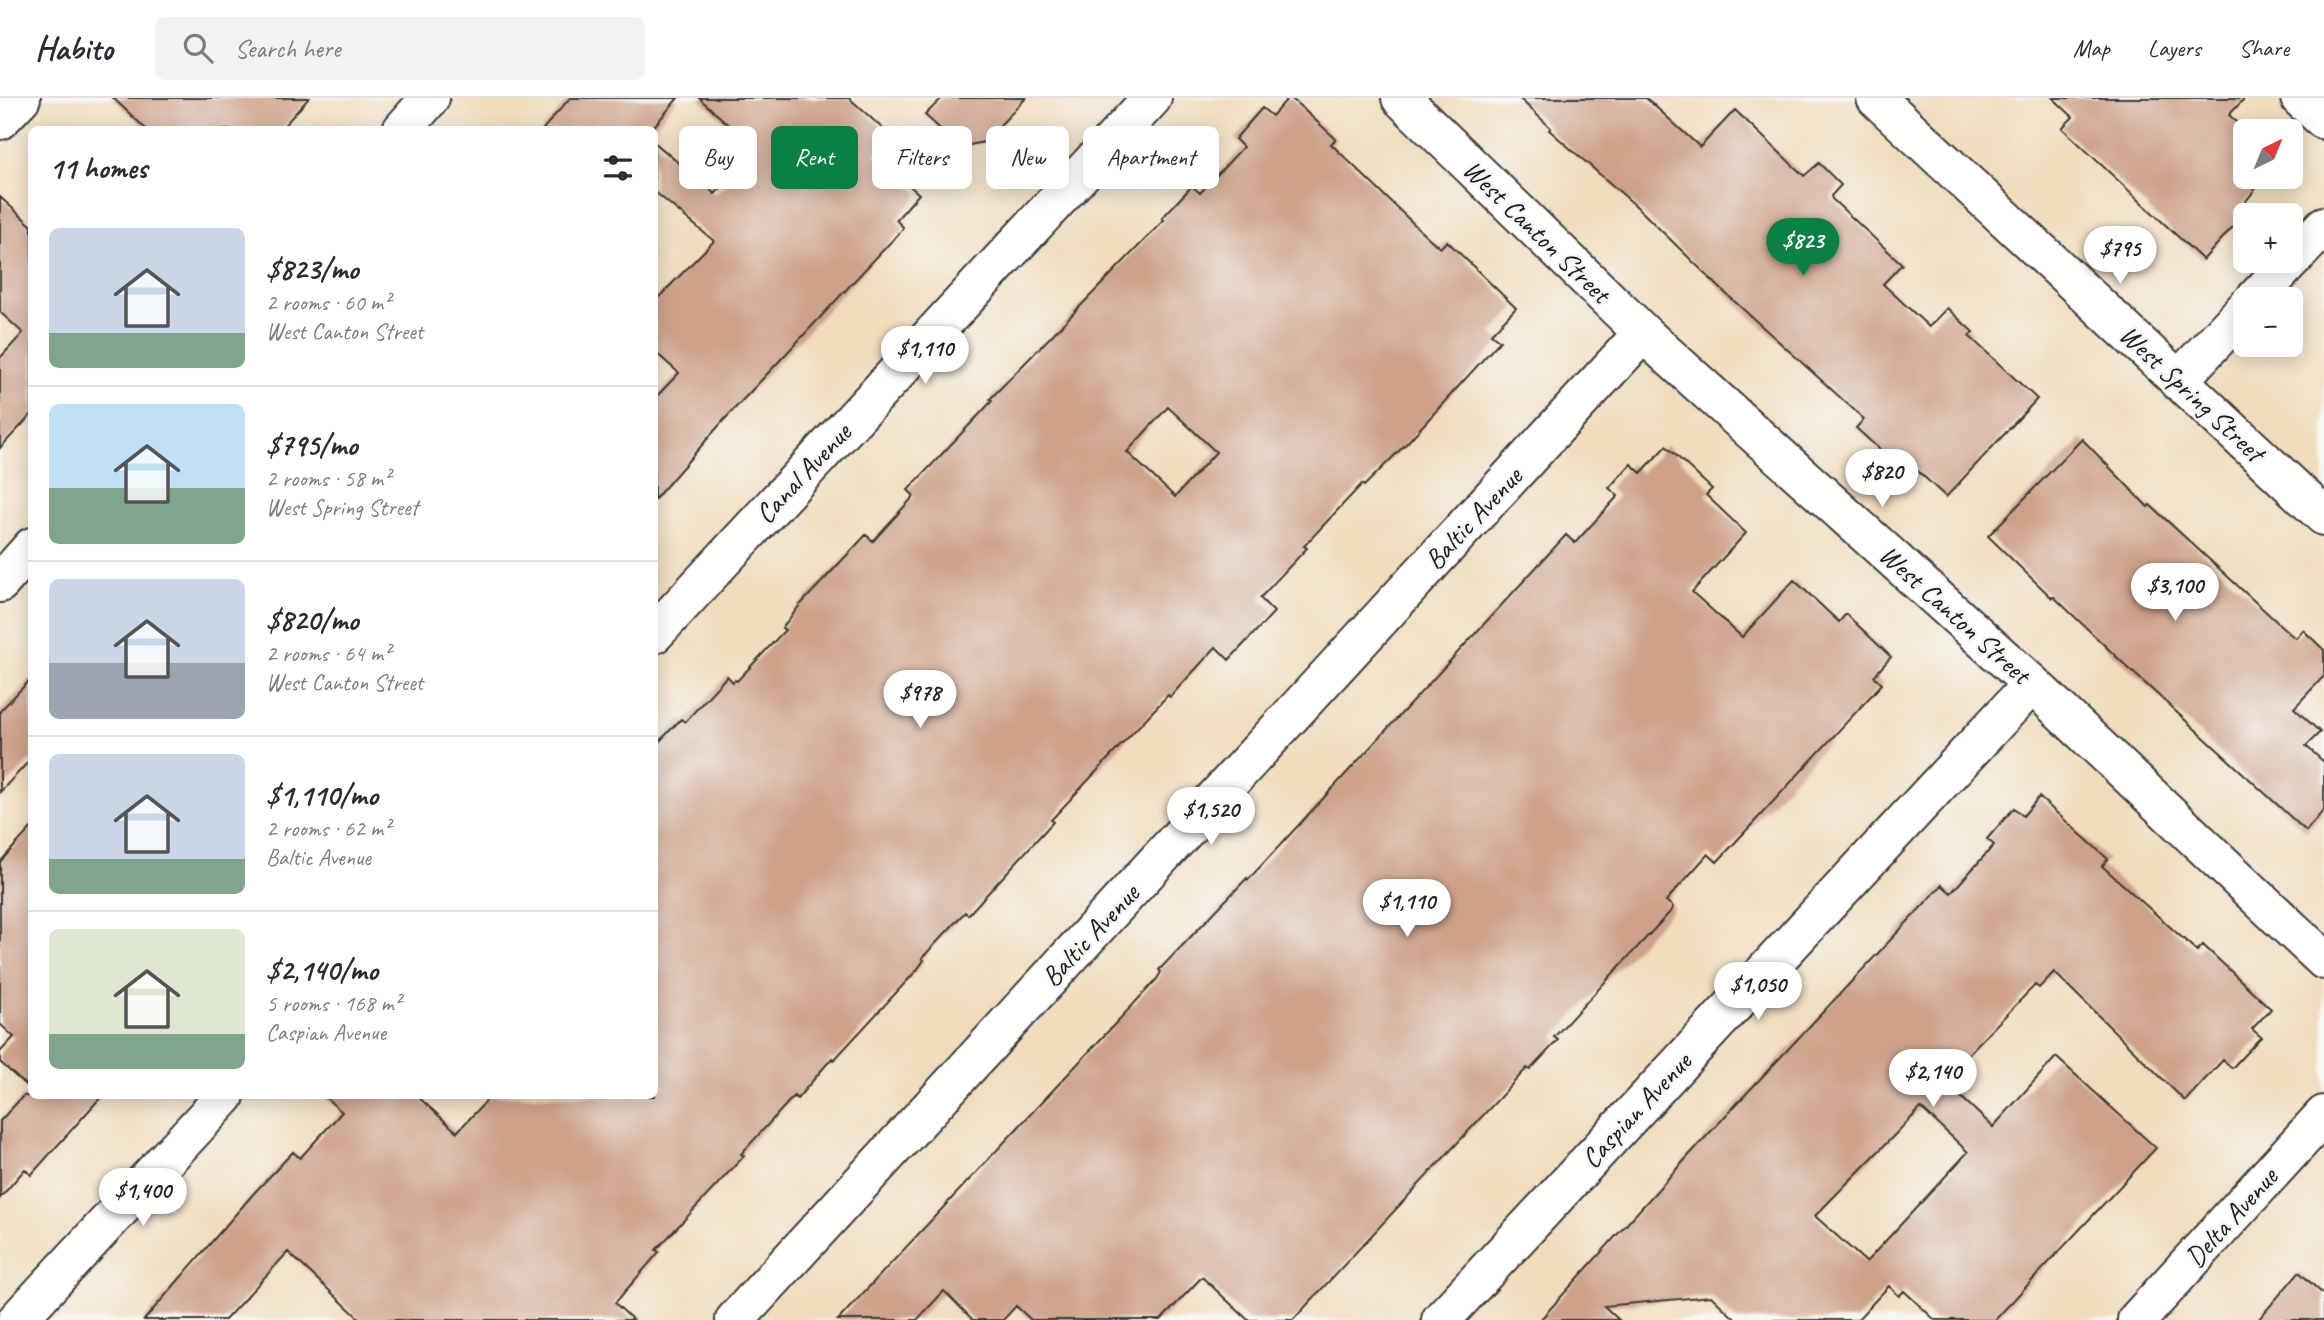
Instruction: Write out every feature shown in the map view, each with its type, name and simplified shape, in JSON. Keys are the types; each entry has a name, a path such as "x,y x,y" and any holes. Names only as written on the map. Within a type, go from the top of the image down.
{"street":[{"path":"0,120 21,98"},
{"path":"406,126 430,98"},
{"name":"Canal Avenue","path":"658,630 1152,98"},
{"name":"West Canton Street","path":"1401,98 1643,334 2032,684 2324,960"},
{"name":"West Spring Street","path":"1876,98 2324,516"},
{"path":"2300,98 2324,120"},
{"path":"2266,287 2324,226"},
{"path":"2178,381 2233,322"},
{"name":"Baltic Avenue","path":"735,1320 1643,334"},
{"path":"0,583 28,552"},
{"name":"Caspian Avenue","path":"1441,1320 2032,684"},
{"path":"17,1320 222,1099"},
{"name":"Delta Avenue","path":"2137,1320 2324,1115"}],"building":[{"path":"113,98 309,98 284,126 143,126"},
{"path":"570,98 678,98 654,126 546,126"},
{"path":"699,98 849,98 880,126 872,126 872,189 913,189 919,194 896,220 903,227 902,230 723,421 658,495 658,395 679,373 658,355 658,298 714,241 658,194 658,145 679,163 679,189 709,189 715,194 720,189 757,189 757,126 730,126"},
{"path":"942,98 1026,98 999,126 986,126 984,142 972,144 972,126 937,126 925,115"},
{"path":"1291,98 1336,139 1331,144 1419,229 1440,248 1447,241 1516,308 1491,334 1500,341 1406,444 1364,486 1362,484 1304,546 1307,548 1260,598 1274,612 1229,660 1216,647 1170,697 1168,695 1051,820 1053,822 968,915 965,912 922,958 924,960 917,970 834,1060 832,1058 797,1099 794,1096 741,1154 744,1156 656,1250 659,1252 615,1303 633,1320 361,1320 288,1252 225,1320 144,1320 293,1152 300,1158 342,1112 327,1099 420,1099 457,1132 488,1099 658,1099 658,743 681,719 685,722 727,676 733,682 737,681 785,630 782,628 800,605 866,535 873,541 914,496 908,490 992,401 990,399 1164,220 1162,218 1189,189 1195,189 1200,193 1204,189 1219,189 1219,173 1243,147 1235,139 1262,108 1272,116","holes":["1168,407 1216,452 1175,497 1127,452"]},
{"path":"1519,98 1646,98 1700,147 1735,110 1804,176 1819,163 1841,185 1831,196 1832,199 1902,264 1883,284 1929,327 1947,308 1973,332 1969,336 2037,399 1946,497 1908,462 1900,468 1856,428 1864,419 1723,291 1635,205 1549,130 1551,128"},
{"path":"2053,98 2245,98 2229,115 2234,119 2233,189 2256,189 2245,203 2233,203 2233,227 2203,260 2062,128 2073,117"},
{"path":"0,197 28,222 28,418 0,448 0,358 23,333 0,312"},
{"path":"2082,439 2148,507 2150,505 2290,634 2296,638 2303,630 2324,650 2324,676 2294,708 2320,732 2306,746 2324,762 2324,810 2306,831 1988,536"},
{"path":"1666,446 1712,489 1706,495 1746,533 1692,592 1742,637 1794,580 1839,622 1846,614 1891,657 1874,676 1882,684 1717,862 1708,854 1666,901 1673,907 1672,910 1554,1037 1558,1040 1530,1070 1527,1068 1293,1320 1248,1320 1202,1277 1161,1320 1031,1320 1016,1306 1003,1320 973,1320 944,1291 917,1320 838,1320 1157,979 1161,972 1159,970 1247,878 1248,880 1566,535 1575,543 1618,496 1609,488 1631,464 1641,473"},
{"path":"28,682 28,762 0,792 0,711"},
{"path":"2039,797 2108,859 2102,866 2197,951 2203,945 2271,1009 2252,1029 2261,1037 2232,1068 2223,1060 2185,1101 2054,972 2039,988 2035,985 1943,1080 1993,1127 2056,1057 2156,1148 1995,1320 1935,1320 1904,1291 1899,1296 1889,1286 1857,1320 1736,1320 1711,1296 1604,1306 1619,1320 1540,1320 1701,1142 1942,885 1951,893 1994,845 1987,839 2014,808 2023,816","holes":["1921,1108 1968,1152 1866,1262 1815,1216"]},
{"path":"28,831 28,1087 0,1062 0,1052 14,1037 0,1024 0,862"},
{"path":"23,1096 28,1096 28,1099 99,1099 31,1175 25,1169 0,1198 0,1121"},
{"path":"2299,1272 2324,1295 2324,1320 2258,1320"}]}
